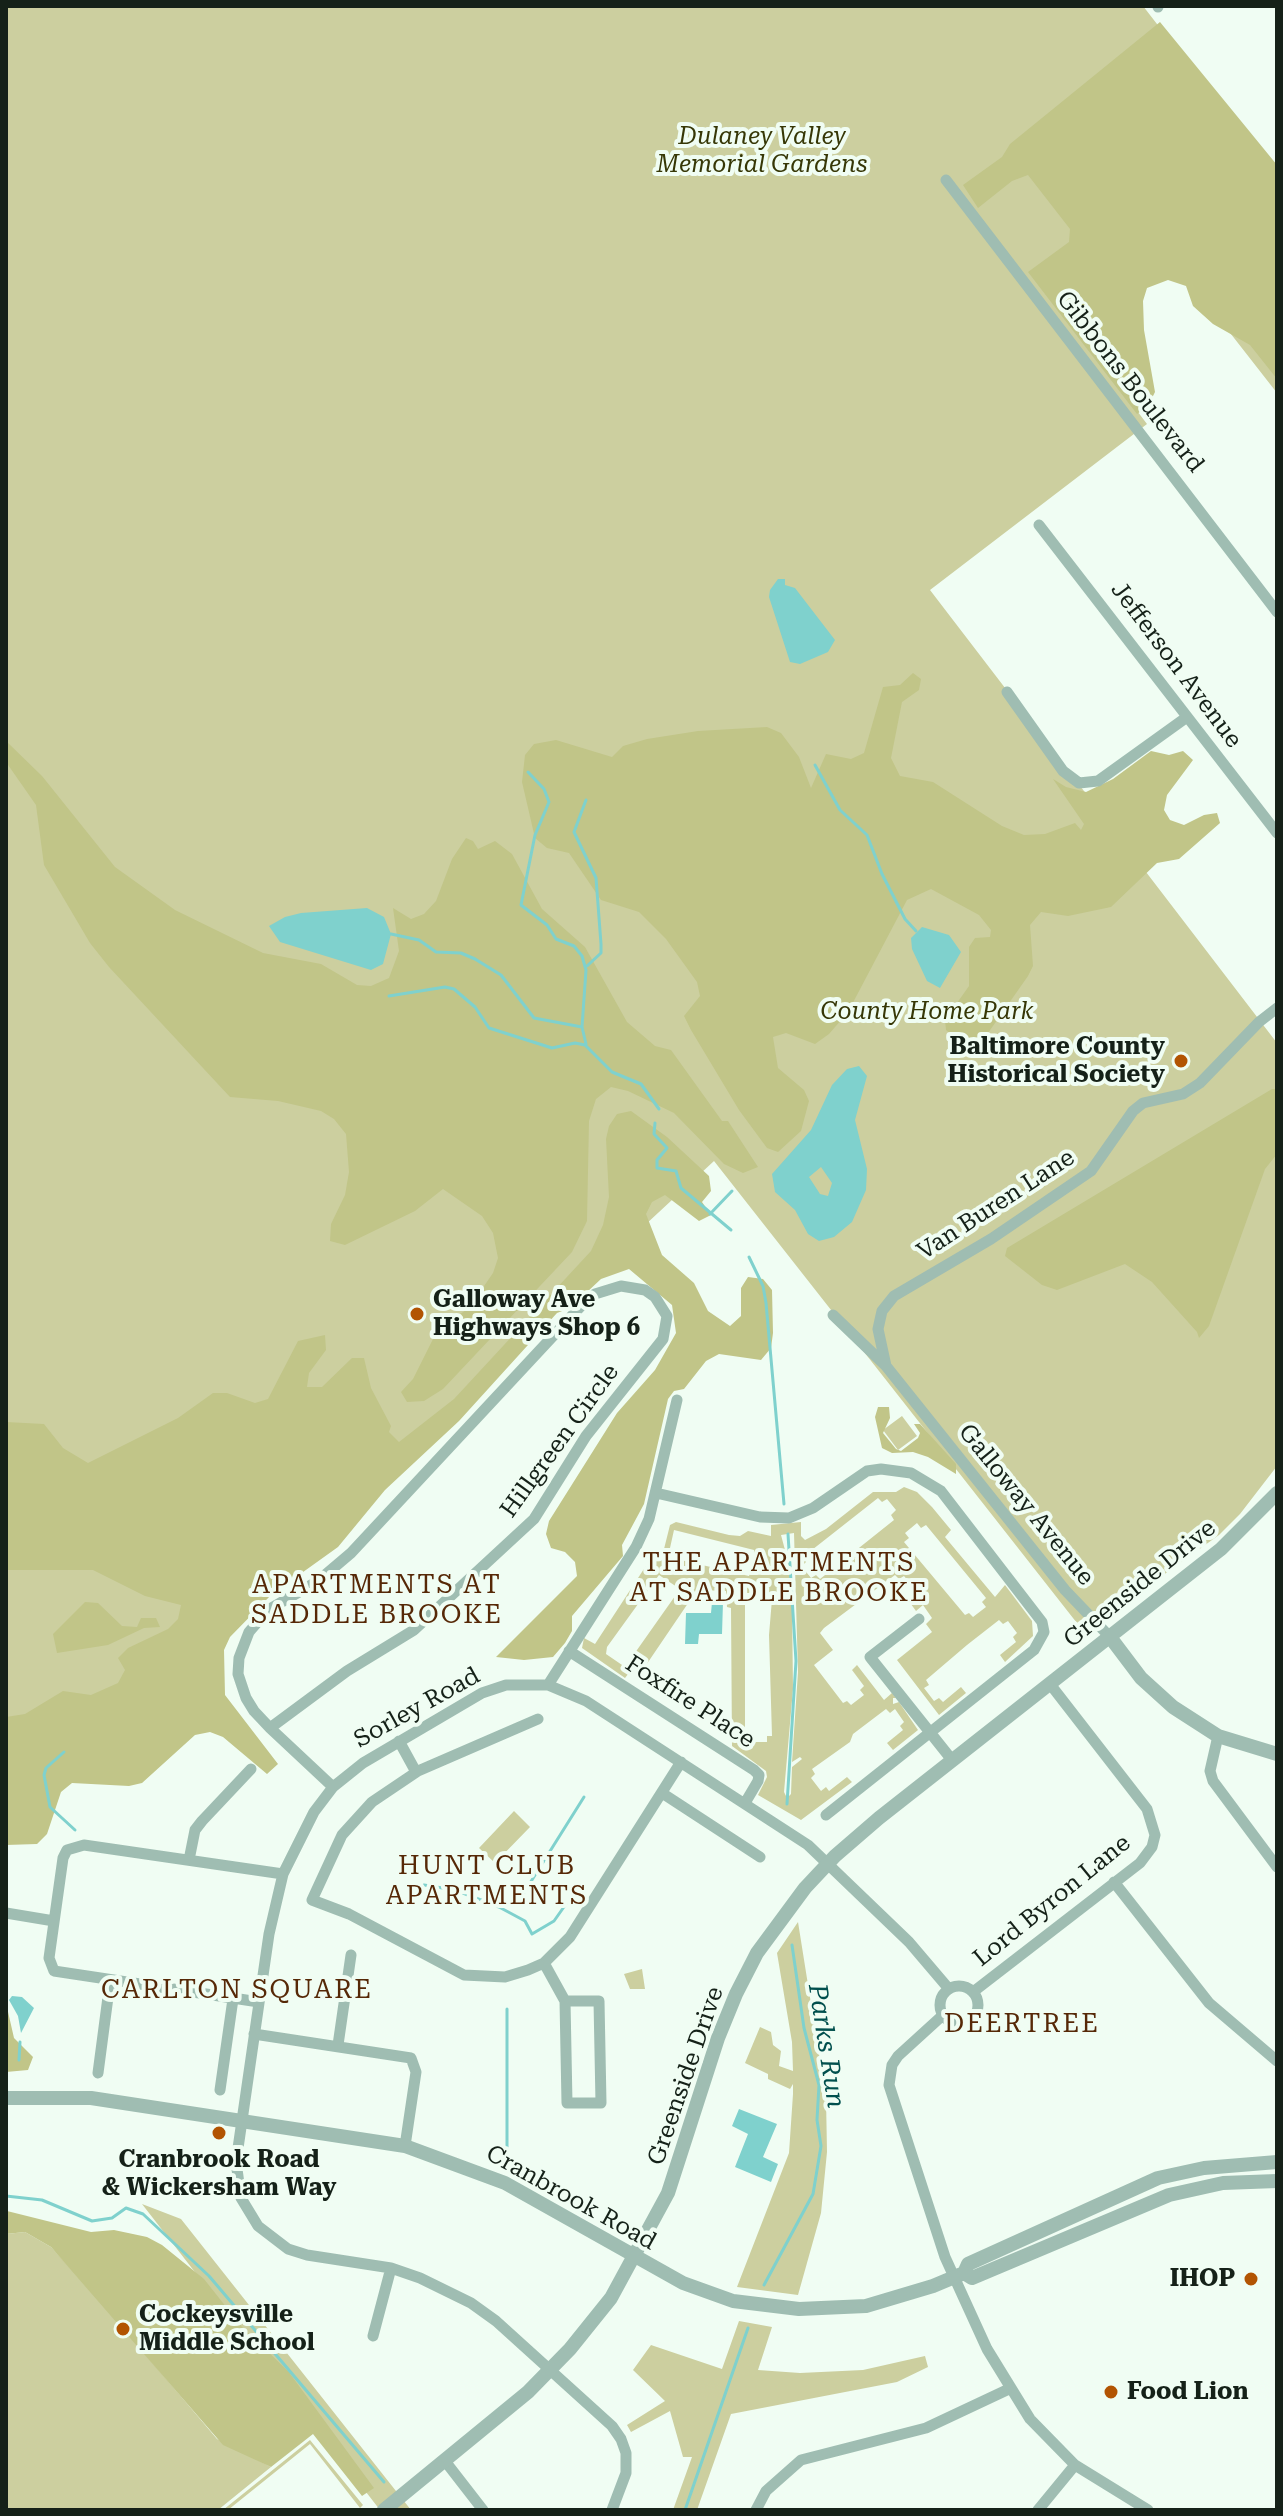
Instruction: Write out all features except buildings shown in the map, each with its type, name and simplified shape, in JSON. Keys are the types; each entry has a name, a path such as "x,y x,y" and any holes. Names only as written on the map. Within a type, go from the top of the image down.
{"street":[{"name":"Gibbons Boulevard","path":"946,180 1277,612"},
{"name":"Jefferson Avenue","path":"1039,525 1277,833"},
{"path":"1007,692 1063,771 1079,783 1098,781 1187,717"},
{"name":"Van Buren Lane","path":"886,1366 878,1329 882,1311 894,1296 991,1239 1091,1171 1133,1111 1143,1103 1183,1094 1200,1083 1259,1022 1277,1008"},
{"name":"Hillgreen Circle","path":"270,1728 335,1679 414,1630 534,1519 586,1436 663,1339 667,1316 655,1297 645,1290 621,1286 595,1294 351,1553 318,1581 257,1620 242,1646 238,1674 246,1698 270,1728 333,1787"},
{"name":"Galloway Avenue","path":"833,1315 886,1366 1065,1590 1110,1637 1154,1691 1218,1736 1277,1754"},
{"path":"548,1685 636,1547 656,1493 677,1400"},
{"path":"656,1493 760,1517 789,1518 813,1508 867,1471 911,1473 941,1491 1035,1611 1044,1632 1034,1650 826,1815"},
{"name":"Greenside Drive","path":"384,2510 551,2370 601,2311 635,2259 679,2166 718,2038 736,1994 771,1932 828,1863 952,1760 1221,1549 1277,1493"},
{"path":"919,1619 870,1657 952,1760"},
{"name":"Foxfire Place","path":"569,1651 754,1770 759,1775 758,1781 745,1803"},
{"name":"Lord Byron Lane","path":"973,1992 1140,1863 1152,1847 1153,1822 1147,1809 1050,1684"},
{"name":"Sorley Road","path":"612,2510 626,2473 626,2453 621,2439 551,2370 471,2303 445,2288 391,2268 307,2255 288,2249 249,2215 236,2181 259,2002 283,1874 314,1812 333,1787 363,1763 482,1693 506,1685 548,1685 586,1701 808,1845 909,1942 949,1989"},
{"path":"538,1719 464,1748 416,1772 356,1817 325,1867 312,1900 349,1914 464,1975 505,1977 544,1963 579,1925 681,1762"},
{"path":"1218,1736 1210,1771 1213,1781 1277,1867"},
{"path":"399,1741 416,1772"},
{"path":"189,1860 195,1830 251,1769"},
{"path":"662,1793 760,1857"},
{"path":"259,2002 110,1982 54,1971 49,1958 63,1858 75,1845 283,1874"},
{"path":"1114,1882 1209,2003 1277,2061"},
{"path":"6,1913 54,1921"},
{"path":"338,2045 351,1955"},
{"path":"544,1963 565,2001 567,2103 601,2103 599,2001 565,2001"},
{"path":"98,2073 110,1982"},
{"name":"Lord Byron Lane","path":"943,2015 956,2023 972,2019 978,2007 973,1992 961,1986 949,1989"},
{"path":"949,1989 940,2002 943,2015 898,2056 892,2065 889,2085 929,2212 1009,2389 1030,2419 1075,2465 1148,2510"},
{"path":"220,2090 233,1999"},
{"path":"254,2034 406,2055 416,2063 405,2146"},
{"name":"Cranbrook Road","path":"6,2098 91,2098 405,2146 505,2183 635,2259 720,2297 778,2308 866,2306 959,2275 972,2278 1169,2195 1223,2183 1277,2181"},
{"name":"Cranbrook Road","path":"959,2275 968,2264 1135,2186 1204,2168 1277,2162"},
{"path":"373,2336 391,2268"},
{"path":"756,2510 766,2491 801,2460 926,2428 1009,2389"},
{"path":"445,2461 483,2510"},
{"path":"1038,2510 1075,2465"}],"green space":[{"path":"6,6 1143,6 1209,91 1277,351 1277,393 1163,247 1091,350 1147,424 930,590 1277,1043 1277,1466 1240,1514 1219,1535 1084,1632 714,1161 6,1818"},
{"path":"1160,22 1277,165 1277,379 1250,345 1213,324 1193,306 1186,286 1168,280 1147,288 1143,301 1144,330 1155,392 1148,406 1137,414 1028,272 1069,242 1070,229 1028,175 1012,181 978,208 963,185 1002,157 1010,144"},
{"path":"913,673 921,679 919,690 902,702 891,758 900,776 933,782 1002,826 1024,835 1045,834 1075,823 1081,830 1084,824 1053,779 1066,787 1086,792 1113,779 1151,751 1169,755 1183,751 1193,760 1167,795 1164,810 1170,820 1184,825 1204,815 1217,813 1220,823 1179,859 1157,863 1111,907 1068,916 1041,912 1030,925 1033,966 1028,976 981,1043 968,1049 946,1030 945,1020 969,986 969,947 975,938 990,937 991,930 979,915 931,889 907,900 848,1012 829,1034 815,1044 786,1033 773,1037 778,1068 804,1090 809,1101 801,1131 778,1152 767,1148 739,1110 691,1030 684,1016 700,996 697,982 666,939 639,912 601,900 569,853 547,848 535,838 522,782 525,755 534,744 556,740 612,757 623,746 647,739 698,731 767,727 781,733 799,757 811,788 826,754 851,759 864,753 883,687 900,685"},
{"path":"6,741 42,776 115,867 175,910 263,953 321,964 357,985 371,986 389,978 399,951 393,908 411,919 424,914 436,901 452,859 466,838 473,841 478,849 495,841 512,854 542,909 585,947 627,1022 655,1046 671,1050 722,1121 728,1121 758,1167 743,1173 724,1164 674,1113 628,1091 611,1087 596,1099 589,1121 587,1221 572,1252 443,1389 424,1401 407,1402 401,1392 413,1379 438,1329 469,1308 493,1273 498,1258 493,1233 482,1216 443,1189 415,1211 345,1245 330,1241 331,1224 345,1195 349,1172 346,1134 334,1119 321,1111 278,1101 230,1097 109,967 90,943 44,865 36,805 6,762"},
{"path":"1272,1089 1277,1089 1277,1154 1265,1169 1209,1326 1199,1338 1152,1282 1125,1264 1057,1290 1042,1285 1005,1256 1007,1248"},
{"path":"631,1111 667,1137 709,1176 711,1191 702,1202 711,1215 699,1221 665,1195 652,1202 646,1214 662,1255 694,1283 708,1311 730,1326 741,1316 741,1288 748,1277 763,1279 772,1290 773,1333 771,1348 761,1360 719,1354 706,1361 684,1389 674,1391 668,1399 644,1504 622,1545 623,1556 572,1616 572,1631 565,1643 553,1657 524,1660 496,1657 577,1576 575,1562 565,1552 551,1548 546,1534 549,1521 617,1413 655,1370 676,1333 672,1305 629,1269 601,1279 570,1308 557,1313 459,1421 385,1490 338,1547 271,1595 230,1637 224,1650 225,1695 278,1764 267,1774 223,1737 210,1732 195,1735 142,1783 129,1786 72,1783 61,1792 47,1834 37,1844 6,1845 6,1717 25,1714 63,1691 91,1695 118,1683 125,1670 118,1658 128,1648 168,1629 178,1619 181,1605 145,1596 93,1570 6,1570 6,1422 44,1424 63,1448 88,1463 178,1418 213,1393 227,1393 255,1403 268,1399 298,1341 325,1335 326,1350 309,1373 307,1387 322,1387 352,1358 364,1358 371,1388 391,1426 389,1432 399,1442 454,1399 591,1251 603,1225 609,1197 606,1139 609,1126 617,1114"},
{"path":"878,1407 889,1407 890,1418 883,1433 896,1449 901,1451 918,1438 920,1433 914,1424 920,1424 956,1464 956,1474 928,1457 913,1452 892,1453 882,1448 875,1417"},
{"path":"902,1416 917,1436 898,1450 883,1430"},
{"path":"904,1487 917,1492 932,1507 951,1530 945,1537 995,1597 1005,1585 1032,1621 1033,1636 1005,1662 1000,1655 1016,1642 1013,1637 1017,1633 1008,1621 1003,1624 999,1620 967,1645 926,1680 929,1685 924,1688 934,1701 939,1698 943,1702 961,1687 966,1693 939,1715 897,1660 932,1632 926,1624 932,1618 923,1605 916,1611 908,1600 914,1588 904,1576 899,1579 895,1575 824,1628 820,1633 833,1650 814,1665 843,1703 847,1701 851,1705 864,1695 860,1690 864,1686 852,1670 857,1665 884,1700 892,1693 896,1698 893,1698 893,1704 899,1702 918,1730 893,1750 887,1743 903,1730 900,1726 904,1722 895,1709 890,1713 886,1709 853,1734 850,1742 812,1769 815,1774 811,1778 821,1791 826,1787 829,1791 847,1777 852,1782 801,1820 758,1795 767,1777 766,1771 732,1746 731,1608 727,1607 726,1591 697,1590 640,1674 632,1669 625,1678 582,1648 584,1638 595,1644 653,1555 661,1561 670,1525 676,1522 729,1535 740,1536 748,1531 771,1536 771,1525 801,1522 801,1536 805,1540 826,1529 873,1492 896,1492","holes":["878,1498 882,1502 887,1499 896,1510 891,1515 894,1520 820,1579 816,1575 811,1578 802,1566 806,1562 803,1557","917,1523 921,1528 926,1525 986,1598 982,1602 986,1607 973,1617 969,1613 965,1615 904,1542 909,1538 905,1533","674,1530 754,1550 754,1555 760,1557 757,1571 751,1570 749,1576 668,1557","794,1533 798,1672 792,1762 800,1757 802,1759 792,1767 791,1794 787,1798 784,1792 793,1689 789,1565 781,1535","659,1575 680,1589 625,1667 606,1654 607,1647","745,1593 771,1593 772,1736 767,1736 767,1742 751,1742 750,1737 745,1736"]},
{"path":"85,1602 98,1603 122,1626 137,1627 141,1618 156,1618 160,1627 144,1628 108,1645 57,1653 53,1634"},
{"path":"514,1811 530,1827 495,1863 479,1848"},
{"path":"798,1922 826,2098 827,2152 821,2213 798,2295 737,2287 789,2153 793,2084 790,2089 745,2063 760,2027 771,2032 773,2045 781,2051 779,2066 793,2071 792,2042 777,1953"},
{"path":"642,1969 645,1989 630,1989 624,1974"},
{"path":"6,2003 14,2038 33,2057 28,2070 6,2072"},
{"path":"142,2204 181,2219 411,2510 380,2510"},
{"path":"7,2211 91,2232 114,2230 147,2237 162,2245 204,2279 242,2327 288,2371 374,2488 362,2496 313,2434 271,2467 223,2445 51,2247 25,2232 6,2234"},
{"path":"25,2232 51,2247 217,2439 271,2467 218,2510 6,2510 6,2234"},
{"path":"739,2321 772,2327 758,2370 800,2373 863,2370 925,2356 928,2367 897,2382 731,2414 697,2510 673,2510 692,2457 683,2457 670,2411 631,2432 627,2425 665,2401 633,2370 651,2345 722,2369"},
{"path":"310,2440 363,2505 360,2508 310,2444 228,2510 223,2510"}],"water":[{"path":"778,579 785,579 785,585 795,588 835,640 828,652 800,664 790,662 769,597"},
{"path":"367,908 384,917 391,934 383,964 371,970 280,942 269,926 301,913"},
{"path":"922,927 949,935 961,952 940,988 927,981 912,949 911,938"},
{"path":"859,1066 867,1076 855,1120 867,1169 866,1190 852,1222 834,1237 819,1241 808,1234 795,1210 775,1192 772,1174 811,1130 832,1085 847,1069","holes":["821,1167 832,1183 828,1196 820,1194 809,1177"]},
{"path":"712,1602 723,1602 722,1634 699,1634 698,1644 685,1644 686,1613 711,1613"},
{"path":"12,1996 22,1997 34,2008 21,2033 18,2016 9,2000"},
{"path":"739,2109 777,2124 763,2157 778,2164 771,2182 735,2167 748,2134 732,2126"}],"waterway":[{"path":"815,765 840,810 867,835 882,874 905,919 916,931"},
{"path":"528,772 544,789 549,802 535,835 521,905 547,925 556,939 574,946 582,956 586,970 582,1027 586,1044"},
{"path":"586,800 574,832 596,878 601,944 601,953 587,966"},
{"path":"391,934 419,940 436,952 461,953 475,959 501,975 534,1018 582,1027"},
{"path":"389,996 445,987 454,989 475,1007 489,1028 552,1048 575,1043 585,1045 612,1072 641,1084 659,1109"},
{"path":"655,1123 654,1134 667,1148 657,1160 657,1168 676,1171 681,1188 731,1230"},
{"path":"710,1214 732,1191"},
{"name":"Parks Run","path":"749,1257 763,1286 766,1303 784,1504"},
{"name":"Parks Run","path":"787,1804 796,1661 788,1534"},
{"path":"64,1752 46,1768 44,1775 50,1807 75,1830"},
{"path":"520,1899 584,1797"},
{"path":"424,1885 455,1890 499,1907 525,1921 532,1934 554,1921 566,1904"},
{"name":"Parks Run","path":"764,2285 813,2194 821,2146 817,2120 819,2085 804,2028 792,1945"},
{"path":"507,2009 507,2152"},
{"path":"19,2060 20,2042"},
{"path":"6,2196 42,2200 92,2221 112,2218 126,2208 143,2214 209,2276 384,2482"},
{"name":"Parks Run","path":"685,2510 748,2328"}],"place":[{"name":"Baltimore County Historical Society","path":"1181,1061"},
{"name":"Galloway Ave Highways Shop 6","path":"417,1314"},
{"name":"Cranbrook Road & Wickersham Way","path":"219,2133"},
{"name":"IHOP","path":"1251,2279"},
{"name":"Cockeysville Middle School","path":"123,2329"},
{"name":"Food Lion","path":"1111,2392"}],"district":[{"name":"THE APARTMENTS AT SADDLE BROOKE","path":"779,1578"},
{"name":"APARTMENTS AT SADDLE BROOKE","path":"377,1600"},
{"name":"HUNT CLUB APARTMENTS","path":"487,1881"},
{"name":"CARLTON SQUARE","path":"237,1990"},
{"name":"DEERTREE","path":"1022,2024"}],"park label":[{"name":"Dulaney Valley Memorial Gardens","path":"762,151"},
{"name":"County Home Park","path":"927,1012"}]}
